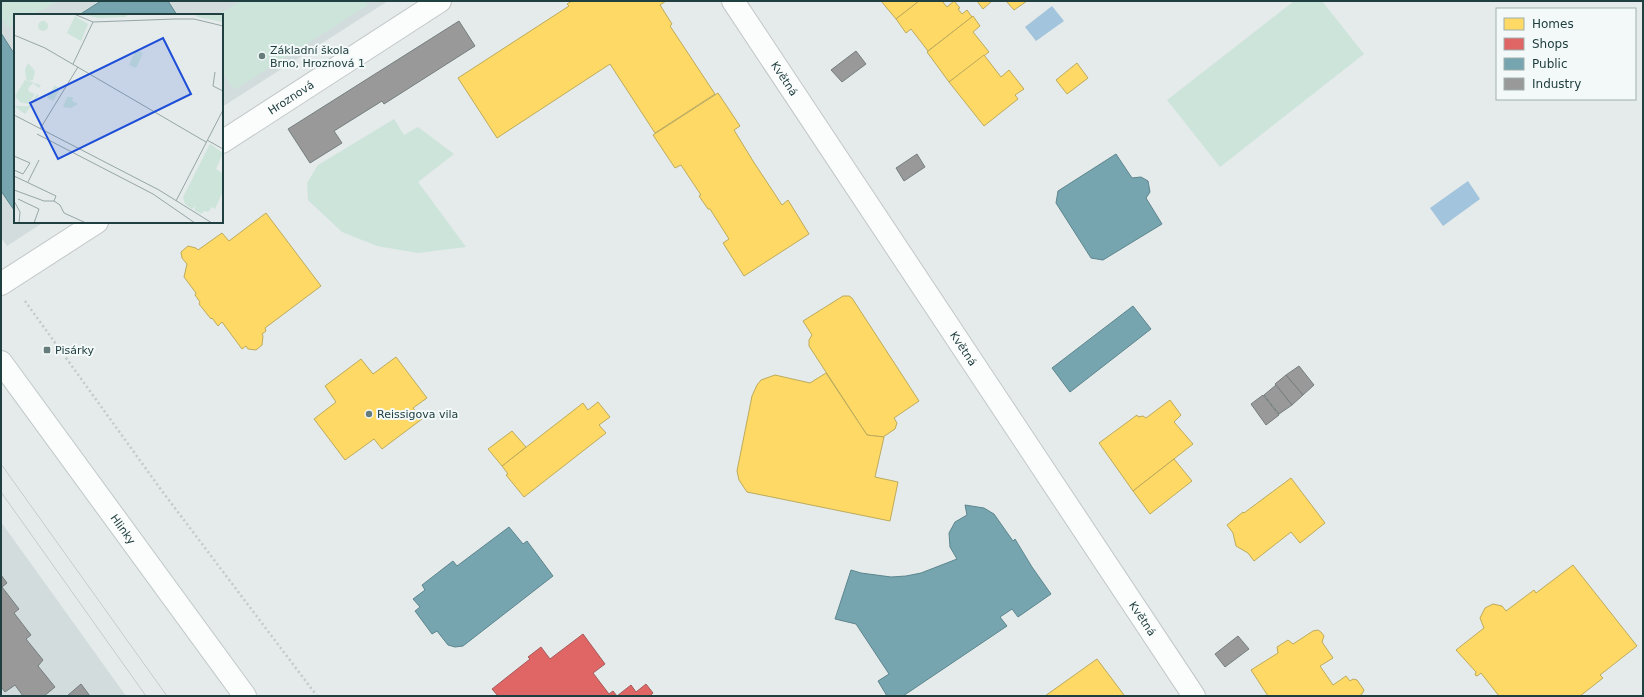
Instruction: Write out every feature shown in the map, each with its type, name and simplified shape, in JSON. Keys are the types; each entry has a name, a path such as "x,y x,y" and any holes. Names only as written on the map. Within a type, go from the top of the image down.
{"street":[{"name":"Hroznová","path":"223,141 440,1"},
{"name":"Květná","path":"733,1 1194,696"},
{"path":"1,284 95,223"},
{"name":"Hlinky","path":"1,362 245,696"}],"path":[{"path":"21,296 162,491 317,696"}],"shaded area":[{"name":"Základní škola Brno, Hroznová 1","path":"1,1 388,1 223,106 223,14 14,14 14,223 42,223 7,246 1,237"},
{"path":"1,522 126,696 1,696"}],"green space":[{"path":"7,1 58,1 34,14 14,14 14,25 8,28 3,21 1,22 1,4"},
{"name":"Základní škola Brno, Hroznová 1","path":"240,1 365,1 368,5 234,90 223,74 223,14 220,14"},
{"path":"1294,1 1322,1 1364,54 1220,167 1167,100"},
{"path":"394,119 404,135 418,127 454,154 418,182 466,247 418,253 377,246 342,232 308,200 307,183 318,165"}],"water":[{"path":"1052,6 1064,21 1036,41 1025,27"},
{"path":"1468,181 1480,199 1443,226 1430,208"}],"building: Homes":[{"path":"572,1 666,1 660,5 672,24 670,26 715,94 655,133 610,64 497,138 458,78 569,6 567,4"},
{"path":"881,1 919,1 896,19"},
{"path":"919,1 942,1 947,7 954,1 960,8 958,9 962,14 967,10 972,17 928,51 911,29 906,33 896,19"},
{"path":"977,1 992,1 983,9"},
{"path":"1006,1 1027,1 1014,10"},
{"path":"973,16 980,26 973,32 989,52 949,82 927,52"},
{"path":"984,55 1001,77 1009,70 1024,89 1015,95 1018,99 984,126 949,82"},
{"path":"1077,63 1088,78 1067,94 1056,80"},
{"path":"718,93 740,126 734,130 753,161 782,205 788,200 809,234 744,276 723,243 729,239 710,209 708,209 699,196 701,195 681,165 675,168 653,135"},
{"path":"266,213 321,286 265,328 266,331 262,334 262,345 256,350 248,349 246,346 242,349 222,322 218,326 199,304 200,302 195,295 196,293 184,277 187,264 182,258 181,252 188,246 198,250 222,233 229,241"},
{"path":"843,296 849,296 852,298 919,401 894,418 897,423 895,429 883,437 867,435 809,346 809,340 812,335 803,321"},
{"name":"Reissigova vila","path":"396,357 427,398 413,408 422,419 382,449 374,439 345,460 314,419 336,402 325,386 361,359 373,374"},
{"path":"826,373 867,435 884,437 875,477 898,482 890,521 747,492 739,480 737,471 752,396 761,380 775,375 810,383"},
{"path":"1170,400 1181,415 1174,422 1193,444 1133,491 1099,443 1137,415 1138,417 1143,416 1146,418"},
{"path":"598,402 610,417 599,425 606,433 524,497 506,475 508,474 502,466 583,403 588,410"},
{"path":"512,431 526,447 502,466 488,449"},
{"path":"1174,459 1192,481 1150,514 1133,491"},
{"path":"1291,478 1325,523 1300,543 1291,532 1254,561 1248,553 1236,546 1233,533 1227,525"},
{"path":"1573,565 1637,646 1600,675 1603,678 1580,696 1499,696 1481,673 1477,676 1475,675 1476,672 1456,650 1484,628 1480,618 1485,608 1493,604 1502,606 1506,611 1534,590 1536,593"},
{"path":"1318,630 1324,636 1322,642 1333,658 1320,666 1333,685 1346,676 1350,681 1353,679 1357,680 1364,690 1362,694 1359,696 1268,696 1251,670 1278,653 1277,647 1288,640 1293,644 1313,631"},
{"path":"1097,659 1124,695 1123,696 1045,696"}],"building: Shops":[{"path":"583,634 605,664 593,673 609,694 613,691 617,696 498,696 492,689 530,659 528,657 541,647 550,659"},
{"path":"646,684 653,693 650,696 617,696 631,685 636,692"}],"building: Public":[{"path":"101,1 168,1 176,14 81,14"},
{"path":"1,33 14,53 14,210 1,191"},
{"path":"1116,154 1132,178 1141,177 1148,181 1150,192 1146,198 1162,224 1103,260 1091,258 1056,203 1058,191"},
{"path":"1133,306 1151,329 1070,392 1052,368"},
{"path":"965,505 984,508 994,514 1013,541 1015,539 1051,594 1018,617 1012,609 1000,617 1007,626 903,696 887,696 878,681 889,674 856,624 835,619 851,570 861,573 891,577 906,576 921,573 957,559 950,547 949,533 955,522 967,515"},
{"path":"509,527 523,544 527,541 553,576 463,646 455,647 448,645 437,631 432,634 415,611 420,607 413,599 425,590 422,585 453,561 457,566"}],"building: Industry":[{"path":"459,21 475,46 384,104 382,101 334,131 342,143 310,163 288,129"},
{"path":"856,51 866,64 842,82 831,70"},
{"path":"917,154 925,167 904,181 896,168"},
{"path":"1299,366 1314,385 1303,395 1286,375"},
{"path":"1286,375 1303,395 1292,405 1275,384"},
{"path":"1276,385 1292,405 1279,414 1264,395"},
{"path":"1263,395 1279,415 1266,425 1251,404"},
{"path":"1,575 7,583 2,587 19,609 14,613 31,635 26,639 43,660 38,666 55,687 44,696 23,696 15,685 5,692 1,687"},
{"path":"1238,636 1249,649 1225,667 1215,654"},
{"path":"81,684 90,696 67,696"}],"tram line":[{"path":"1,464 167,696"},
{"path":"1,492 146,696"}],"place":[{"name":"Základní škola Brno, Hroznová 1","path":"262,56"},
{"name":"Pisárky","path":"47,350"},
{"name":"Reissigova vila","path":"369,414"}]}
